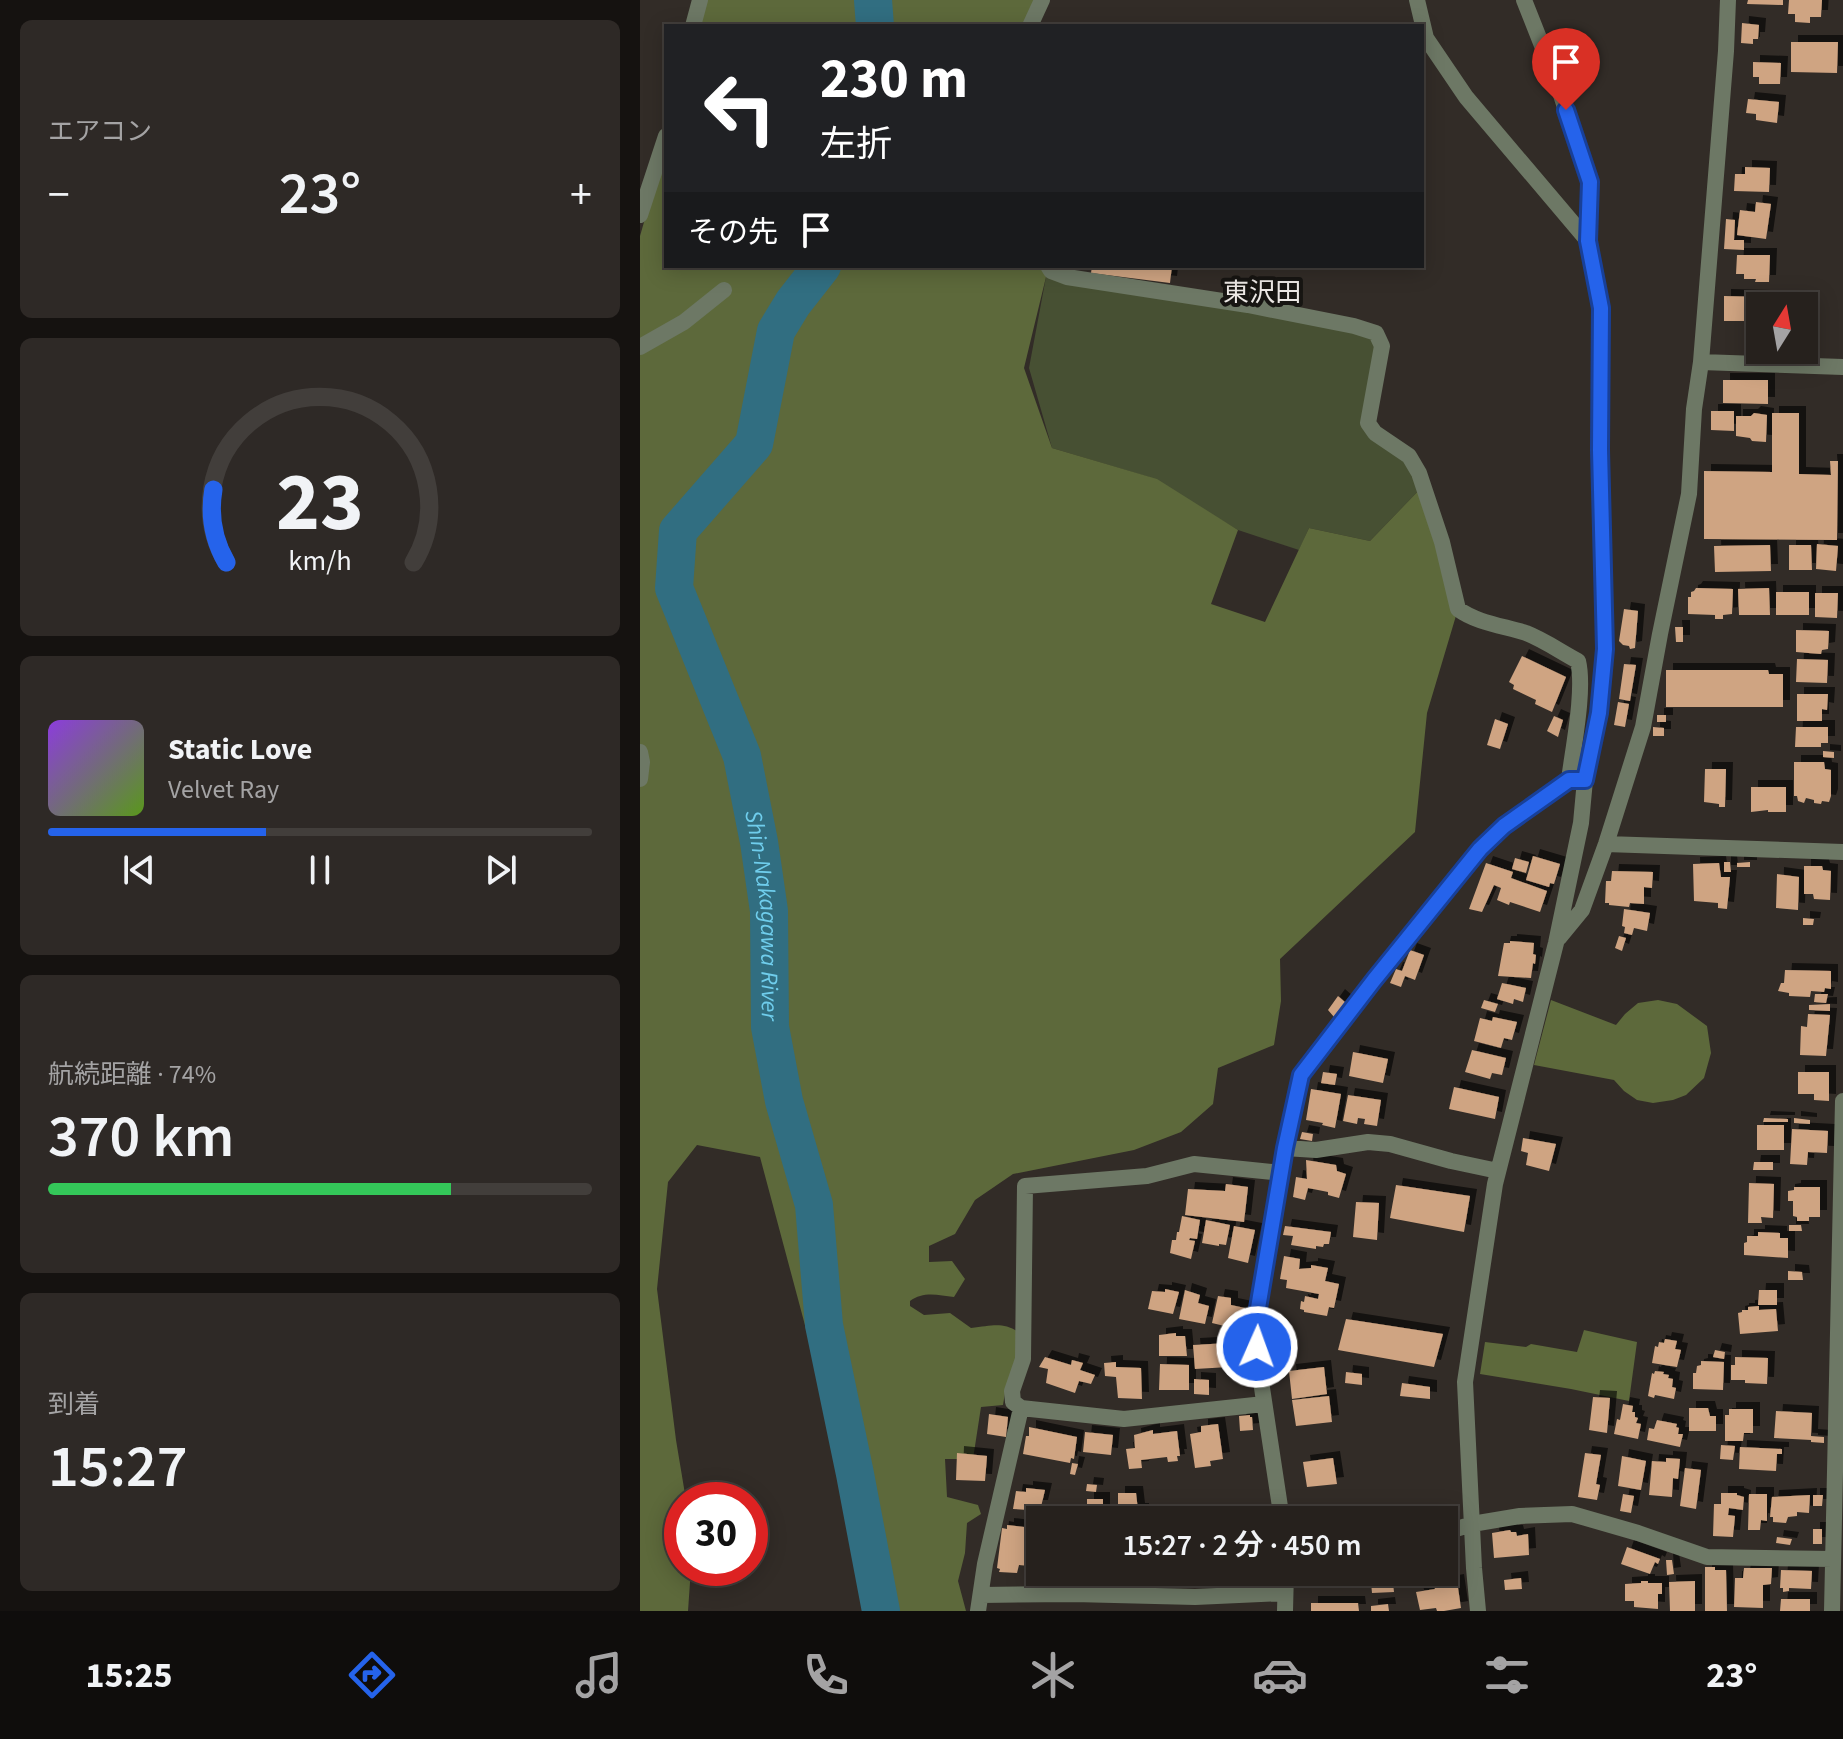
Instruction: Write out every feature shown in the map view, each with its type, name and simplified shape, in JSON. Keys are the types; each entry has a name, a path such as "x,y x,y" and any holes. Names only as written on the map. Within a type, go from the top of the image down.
{"street":[{"path":"694,24 700,0"},
{"path":"1031,24 1042,0"},
{"path":"1417,0 1423,24"},
{"path":"1280,1506 1255,1326 1285,1148 1301,1075 1480,849 1504,826 1577,780 1599,713 1605,649 1600,450 1601,308 1588,241 1590,182 1558,86 1524,0"},
{"path":"1556,943 1582,910 1643,727 1689,494 1728,0"},
{"path":"1424,30 1426,38 1466,97 1588,241"},
{"path":"640,215 664,142"},
{"path":"1049,268 1067,277 1248,305 1376,333 1382,346 1368,423 1375,433 1409,456 1419,473 1442,542 1458,609 1465,615 1529,634 1578,661 1581,671 1577,780 1581,823 1556,943 1498,1171 1465,1382 1478,1611"},
{"path":"640,347 684,322 724,290"},
{"path":"1701,362 1843,367"},
{"path":"640,752 640,779"},
{"path":"1606,844 1843,852"},
{"path":"1832,1611 1842,1280 1843,1101"},
{"path":"1285,1148 1316,1150 1368,1142 1390,1144 1498,1171"},
{"path":"1264,1404 1124,1419 1021,1408 1013,1402 1012,1391 1023,1359 1025,1186 1147,1176 1194,1164 1281,1173"},
{"path":"1021,1408 985,1564 980,1603 1074,1594 1195,1597 1285,1593"},
{"path":"1458,1528 1520,1516 1572,1514 1707,1557 1833,1559"},
{"path":"1285,1586 1285,1611"}],"green space":[{"path":"707,0 1034,0 1024,24 701,24"},
{"path":"664,153 664,268 1043,268 1046,277 1024,368 1052,448 1157,479 1238,530 1211,604 1265,622 1309,528 1370,541 1423,486 1458,609 1427,713 1415,832 1280,959 1281,1001 1274,1045 1218,1068 1213,1104 1181,1132 1134,1150 1013,1174 975,1200 955,1234 929,1246 929,1262 952,1261 965,1279 954,1297 920,1296 910,1301 910,1306 924,1315 950,1313 971,1328 1006,1326 1026,1337 1006,1387 1003,1405 981,1407 973,1459 945,1459 947,1497 978,1505 981,1514 967,1523 965,1553 958,1581 966,1611 864,1611 848,1486 760,1157 697,1145 668,1182 657,1289 683,1482 664,1482 664,1586 690,1586 688,1611 640,1611 640,236"},
{"path":"1046,277 1089,281 1376,333 1374,422 1423,486 1370,541 1309,528 1299,550 1238,530 1149,477 1052,448 1029,368"},
{"path":"1551,1000 1616,1025 1638,1003 1658,1000 1677,1004 1707,1026 1711,1053 1704,1078 1686,1095 1653,1103 1637,1100 1614,1080 1534,1065"},
{"path":"1584,1330 1637,1342 1629,1401 1480,1374 1485,1342 1526,1347 1531,1344 1577,1352"}],"building":[{"path":"1748,0 1783,0 1783,5 1747,4"},
{"path":"1789,0 1822,0 1821,17 1810,17 1810,23 1795,22 1795,14 1788,14"},
{"path":"1742,23 1759,25 1758,39 1753,39 1753,44 1741,43"},
{"path":"1791,42 1838,42 1837,73 1791,72"},
{"path":"1753,62 1781,63 1780,84 1759,84 1759,77 1753,77"},
{"path":"1748,99 1779,102 1777,123 1756,120 1756,114 1746,113"},
{"path":"1745,167 1770,168 1769,192 1734,191 1735,174 1745,174"},
{"path":"1756,202 1771,204 1766,239 1737,235 1740,210 1755,212"},
{"path":"1726,219 1735,220 1734,240 1744,240 1744,250 1724,249"},
{"path":"1737,255 1770,255 1769,282 1755,282 1756,279 1744,279 1744,274 1736,274"},
{"path":"1092,268 1172,268 1170,283 1091,273"},
{"path":"1724,296 1746,297 1746,321 1724,321"},
{"path":"1723,380 1768,380 1768,404 1723,403"},
{"path":"1711,411 1734,411 1734,431 1711,430"},
{"path":"1754,413 1767,415 1766,442 1736,436 1736,416 1751,416"},
{"path":"1772,413 1799,413 1799,474 1831,475 1830,461 1838,461 1837,540 1704,539 1704,471 1772,472"},
{"path":"1817,544 1838,546 1836,571 1816,569"},
{"path":"1770,545 1771,571 1715,572 1714,546"},
{"path":"1789,545 1811,545 1812,570 1789,570"},
{"path":"1696,588 1733,589 1732,614 1715,619 1715,615 1688,614 1688,597"},
{"path":"1769,588 1770,615 1739,615 1738,589"},
{"path":"1776,592 1809,592 1809,615 1776,615"},
{"path":"1815,593 1838,593 1837,618 1815,617"},
{"path":"1624,609 1638,611 1635,648 1630,649 1619,641"},
{"path":"1675,627 1683,627 1683,642 1676,642"},
{"path":"1796,630 1829,631 1828,649 1822,650 1821,654 1796,652"},
{"path":"1522,656 1566,677 1552,712 1513,689 1514,685 1509,682"},
{"path":"1797,659 1828,660 1827,683 1796,682"},
{"path":"1624,664 1636,665 1630,701 1619,699"},
{"path":"1666,670 1768,670 1769,674 1783,674 1783,707 1666,707"},
{"path":"1797,694 1828,694 1827,710 1822,709 1822,721 1797,721"},
{"path":"1618,702 1629,704 1625,727 1614,725"},
{"path":"1657,715 1666,715 1666,722 1657,722"},
{"path":"1554,716 1563,720 1558,737 1547,731"},
{"path":"1495,719 1508,724 1500,749 1487,745"},
{"path":"1653,727 1664,728 1664,736 1653,736"},
{"path":"1796,727 1828,727 1828,743 1821,743 1821,747 1795,747"},
{"path":"1823,751 1834,752 1834,758 1823,757"},
{"path":"1794,762 1824,762 1825,769 1831,770 1829,802 1814,803 1814,800 1806,798 1804,803 1798,801 1794,796"},
{"path":"1705,769 1726,769 1725,807 1704,802"},
{"path":"1751,787 1786,787 1786,812 1751,812"},
{"path":"1533,856 1560,864 1554,884 1550,883 1549,887 1526,880"},
{"path":"1515,858 1529,862 1526,873 1512,869"},
{"path":"1724,862 1730,862 1731,872 1724,872"},
{"path":"1750,862 1750,867 1737,867 1737,863"},
{"path":"1486,863 1513,872 1511,878 1547,891 1540,912 1497,900 1501,888 1494,885 1482,912 1469,909"},
{"path":"1719,863 1721,877 1730,877 1727,909 1718,908 1718,903 1694,901 1693,864"},
{"path":"1804,866 1822,866 1823,870 1831,871 1830,900 1814,899 1813,894 1804,894"},
{"path":"1612,871 1653,872 1652,888 1644,887 1644,904 1630,903 1629,907 1605,903 1606,881 1611,881"},
{"path":"1777,874 1799,877 1798,910 1776,908"},
{"path":"1624,909 1650,913 1647,931 1634,928 1632,935 1624,933"},
{"path":"1803,918 1814,919 1813,925 1803,925"},
{"path":"1619,936 1626,938 1622,951 1615,948"},
{"path":"1504,943 1534,943 1533,954 1536,955 1531,978 1498,976"},
{"path":"1410,950 1424,955 1415,980 1405,976 1401,987 1390,983 1396,969 1402,971"},
{"path":"1785,970 1831,971 1831,989 1811,991 1810,997 1789,996 1789,993 1778,991 1784,983"},
{"path":"1502,983 1526,988 1523,1002 1514,999 1513,1004 1497,999"},
{"path":"1815,994 1828,994 1826,1003 1814,1002"},
{"path":"1338,996 1346,1003 1334,1017 1328,1010"},
{"path":"1484,1000 1498,1004 1495,1012 1481,1008"},
{"path":"1830,1004 1830,1011 1809,1010 1809,1005"},
{"path":"1808,1014 1830,1015 1826,1056 1800,1055 1801,1026 1807,1027"},
{"path":"1493,1017 1517,1022 1512,1040 1504,1038 1501,1048 1474,1041 1480,1018 1492,1021"},
{"path":"1472,1050 1506,1058 1502,1075 1492,1073 1490,1079 1465,1072"},
{"path":"1353,1052 1388,1059 1383,1083 1349,1076"},
{"path":"1323,1072 1337,1074 1335,1085 1321,1083"},
{"path":"1798,1072 1829,1072 1829,1101 1814,1100 1814,1094 1798,1094"},
{"path":"1454,1087 1499,1097 1495,1119 1449,1109"},
{"path":"1311,1089 1341,1094 1335,1128 1306,1120"},
{"path":"1348,1095 1381,1100 1377,1126 1364,1124 1365,1119 1358,1118 1357,1124 1343,1121"},
{"path":"1764,1118 1788,1119 1788,1122 1763,1122"},
{"path":"1794,1118 1810,1120 1810,1124 1794,1123"},
{"path":"1757,1125 1784,1125 1784,1150 1757,1150"},
{"path":"1792,1129 1828,1131 1827,1153 1808,1152 1807,1165 1790,1164"},
{"path":"1302,1132 1313,1134 1312,1141 1300,1139"},
{"path":"1523,1138 1556,1144 1549,1171 1526,1165 1528,1153 1521,1151"},
{"path":"1306,1160 1336,1165 1337,1171 1346,1174 1339,1198 1308,1188 1305,1200 1293,1197 1296,1177 1307,1179"},
{"path":"1754,1162 1773,1162 1773,1170 1753,1170"},
{"path":"1749,1183 1774,1184 1773,1218 1761,1217 1762,1223 1748,1223"},
{"path":"1226,1184 1248,1187 1244,1222 1185,1215 1188,1189 1225,1191"},
{"path":"1396,1185 1470,1196 1464,1232 1390,1218"},
{"path":"1794,1187 1820,1187 1820,1217 1797,1221 1797,1217 1793,1216 1793,1201 1788,1201 1788,1191 1794,1190"},
{"path":"1356,1202 1379,1203 1377,1240 1353,1237"},
{"path":"1182,1216 1200,1220 1197,1239 1189,1240 1195,1241 1191,1259 1170,1253"},
{"path":"1206,1220 1230,1225 1226,1245 1202,1243"},
{"path":"1789,1225 1801,1225 1802,1231 1789,1231"},
{"path":"1234,1226 1255,1230 1248,1263 1228,1258"},
{"path":"1285,1226 1331,1232 1329,1244 1316,1246 1316,1249 1291,1245 1293,1236 1283,1235"},
{"path":"1758,1232 1780,1233 1780,1238 1788,1238 1788,1258 1744,1255 1747,1236 1758,1236"},
{"path":"1284,1256 1300,1259 1299,1269 1311,1268 1311,1265 1328,1268 1325,1281 1339,1284 1334,1308 1329,1307 1327,1316 1300,1309 1305,1296 1318,1299 1319,1294 1286,1288 1287,1280 1280,1279"},
{"path":"1788,1271 1802,1272 1803,1280 1788,1280"},
{"path":"1165,1289 1179,1292 1173,1314 1148,1309 1152,1291 1165,1292"},
{"path":"1185,1290 1200,1295 1198,1303 1209,1306 1205,1324 1179,1319"},
{"path":"1759,1290 1777,1290 1777,1305 1758,1305"},
{"path":"1218,1296 1231,1298 1231,1305 1245,1308 1241,1330 1212,1323"},
{"path":"1759,1306 1759,1310 1776,1309 1778,1331 1740,1334 1738,1313 1748,1310 1748,1307"},
{"path":"1346,1319 1443,1334 1434,1367 1338,1350"},
{"path":"1176,1333 1176,1336 1185,1336 1187,1356 1159,1356 1159,1335"},
{"path":"1665,1339 1677,1341 1675,1349 1681,1350 1677,1367 1652,1363 1655,1346 1658,1347 1659,1342 1664,1343"},
{"path":"1229,1343 1229,1367 1195,1369 1193,1345"},
{"path":"1715,1350 1725,1352 1724,1359 1713,1357"},
{"path":"1045,1357 1071,1365 1072,1360 1083,1363 1080,1370 1095,1375 1091,1384 1079,1381 1075,1393 1046,1383 1048,1369 1039,1367"},
{"path":"1735,1357 1768,1358 1767,1384 1731,1380 1731,1365 1735,1365"},
{"path":"1701,1361 1724,1362 1723,1390 1693,1389 1693,1373 1696,1373"},
{"path":"1116,1362 1116,1367 1141,1368 1142,1399 1118,1398 1116,1377 1105,1376 1104,1363"},
{"path":"1160,1364 1189,1365 1189,1390 1159,1390"},
{"path":"1324,1367 1327,1394 1292,1399 1289,1371"},
{"path":"1655,1371 1664,1372 1673,1379 1672,1387 1676,1388 1674,1399 1648,1396"},
{"path":"1346,1372 1362,1374 1362,1385 1345,1383"},
{"path":"1194,1379 1209,1380 1209,1395 1194,1394"},
{"path":"1402,1383 1430,1387 1430,1399 1400,1396"},
{"path":"1329,1396 1332,1422 1296,1426 1292,1400"},
{"path":"1593,1397 1610,1398 1607,1433 1589,1430"},
{"path":"1623,1404 1633,1406 1632,1412 1638,1418 1636,1423 1641,1424 1638,1439 1614,1434"},
{"path":"1689,1408 1708,1408 1710,1416 1716,1416 1716,1431 1689,1431"},
{"path":"1729,1409 1753,1409 1753,1433 1744,1433 1743,1441 1725,1441 1725,1415 1729,1415"},
{"path":"1776,1411 1812,1413 1811,1436 1824,1437 1824,1443 1774,1438"},
{"path":"989,1414 1008,1417 1006,1437 987,1434"},
{"path":"1250,1415 1253,1430 1240,1431 1239,1416"},
{"path":"1657,1420 1677,1424 1678,1434 1683,1434 1680,1447 1647,1440 1649,1428 1654,1429"},
{"path":"1218,1424 1223,1459 1210,1461 1211,1466 1195,1468 1190,1434 1201,1432 1201,1426"},
{"path":"1029,1427 1077,1437 1074,1459 1071,1458 1070,1463 1023,1454"},
{"path":"1153,1430 1153,1434 1177,1431 1178,1461 1168,1462 1167,1457 1141,1460 1142,1468 1129,1469 1126,1449 1135,1448 1134,1435"},
{"path":"1085,1432 1113,1435 1111,1455 1083,1452"},
{"path":"1721,1445 1735,1446 1733,1460 1720,1459"},
{"path":"1740,1447 1782,1449 1782,1454 1777,1454 1776,1471 1739,1469"},
{"path":"957,1453 987,1456 985,1481 956,1480"},
{"path":"1585,1453 1601,1455 1596,1484 1600,1485 1597,1500 1578,1497"},
{"path":"1622,1456 1646,1461 1641,1490 1618,1486"},
{"path":"1333,1458 1337,1484 1307,1487 1303,1462"},
{"path":"1666,1458 1680,1459 1678,1479 1673,1478 1672,1497 1649,1495 1652,1461 1666,1462"},
{"path":"1072,1463 1078,1464 1075,1475 1070,1474"},
{"path":"1685,1468 1701,1470 1696,1509 1680,1506"},
{"path":"1087,1484 1097,1485 1096,1492 1086,1491"},
{"path":"1026,1488 1045,1490 1041,1506 1013,1509 1016,1491 1026,1492"},
{"path":"1118,1493 1136,1493 1138,1506 1118,1506"},
{"path":"1721,1493 1737,1493 1744,1497 1743,1510 1729,1508 1728,1515 1735,1516 1733,1537 1713,1536 1714,1504 1721,1504"},
{"path":"1623,1494 1634,1496 1631,1513 1620,1511"},
{"path":"1749,1494 1767,1494 1767,1521 1761,1520 1760,1530 1748,1530"},
{"path":"1810,1495 1809,1513 1797,1512 1797,1516 1788,1517 1786,1523 1773,1522 1773,1517 1770,1517 1772,1497"},
{"path":"1813,1495 1823,1495 1822,1506 1813,1506"},
{"path":"1087,1499 1103,1499 1103,1506 1087,1506"},
{"path":"1007,1525 1026,1527 1026,1566 1019,1565 1017,1573 999,1572 997,1568 1002,1528 1007,1529"},
{"path":"1813,1529 1822,1529 1822,1544 1813,1544"},
{"path":"1510,1530 1517,1536 1528,1534 1529,1555 1494,1558 1492,1533"},
{"path":"1777,1537 1792,1539 1790,1545 1776,1543"},
{"path":"1627,1547 1660,1559 1658,1564 1655,1562 1650,1574 1621,1564"},
{"path":"1666,1560 1672,1560 1674,1574 1667,1575"},
{"path":"1705,1567 1726,1570 1727,1611 1705,1611"},
{"path":"1744,1568 1772,1568 1771,1584 1763,1585 1763,1608 1734,1607 1735,1578 1743,1578"},
{"path":"1781,1570 1812,1571 1811,1589 1789,1588 1789,1591 1783,1592 1780,1588"},
{"path":"1521,1578 1522,1589 1505,1590 1504,1580"},
{"path":"1641,1581 1662,1583 1658,1609 1634,1607 1634,1601 1625,1601 1625,1584"},
{"path":"1695,1581 1695,1611 1670,1611 1669,1582"},
{"path":"1371,1586 1393,1586 1394,1592 1372,1593"},
{"path":"1434,1586 1458,1586 1461,1608 1420,1610 1416,1592 1435,1589"},
{"path":"1781,1599 1810,1599 1810,1611 1780,1611"},
{"path":"1311,1603 1358,1603 1359,1611 1311,1611"},
{"path":"1388,1604 1389,1611 1371,1611 1371,1606"}],"waterway":[{"name":"Shin-Nakagawa River","path":"873,0 875,24"},
{"name":"Shin-Nakagawa River","path":"820,268 776,331 754,444 678,531 674,588 742,756 769,911 770,1027 784,1101 814,1205 824,1325 881,1611"}],"district":[{"name":"東沢田","path":"1262,292"}],"route":[{"path":"1257,1347 1255,1326 1285,1148 1301,1075 1480,849 1504,826 1569,780 1585,780 1599,713 1605,649 1600,450 1601,308 1588,241 1590,182 1566,110"}]}
